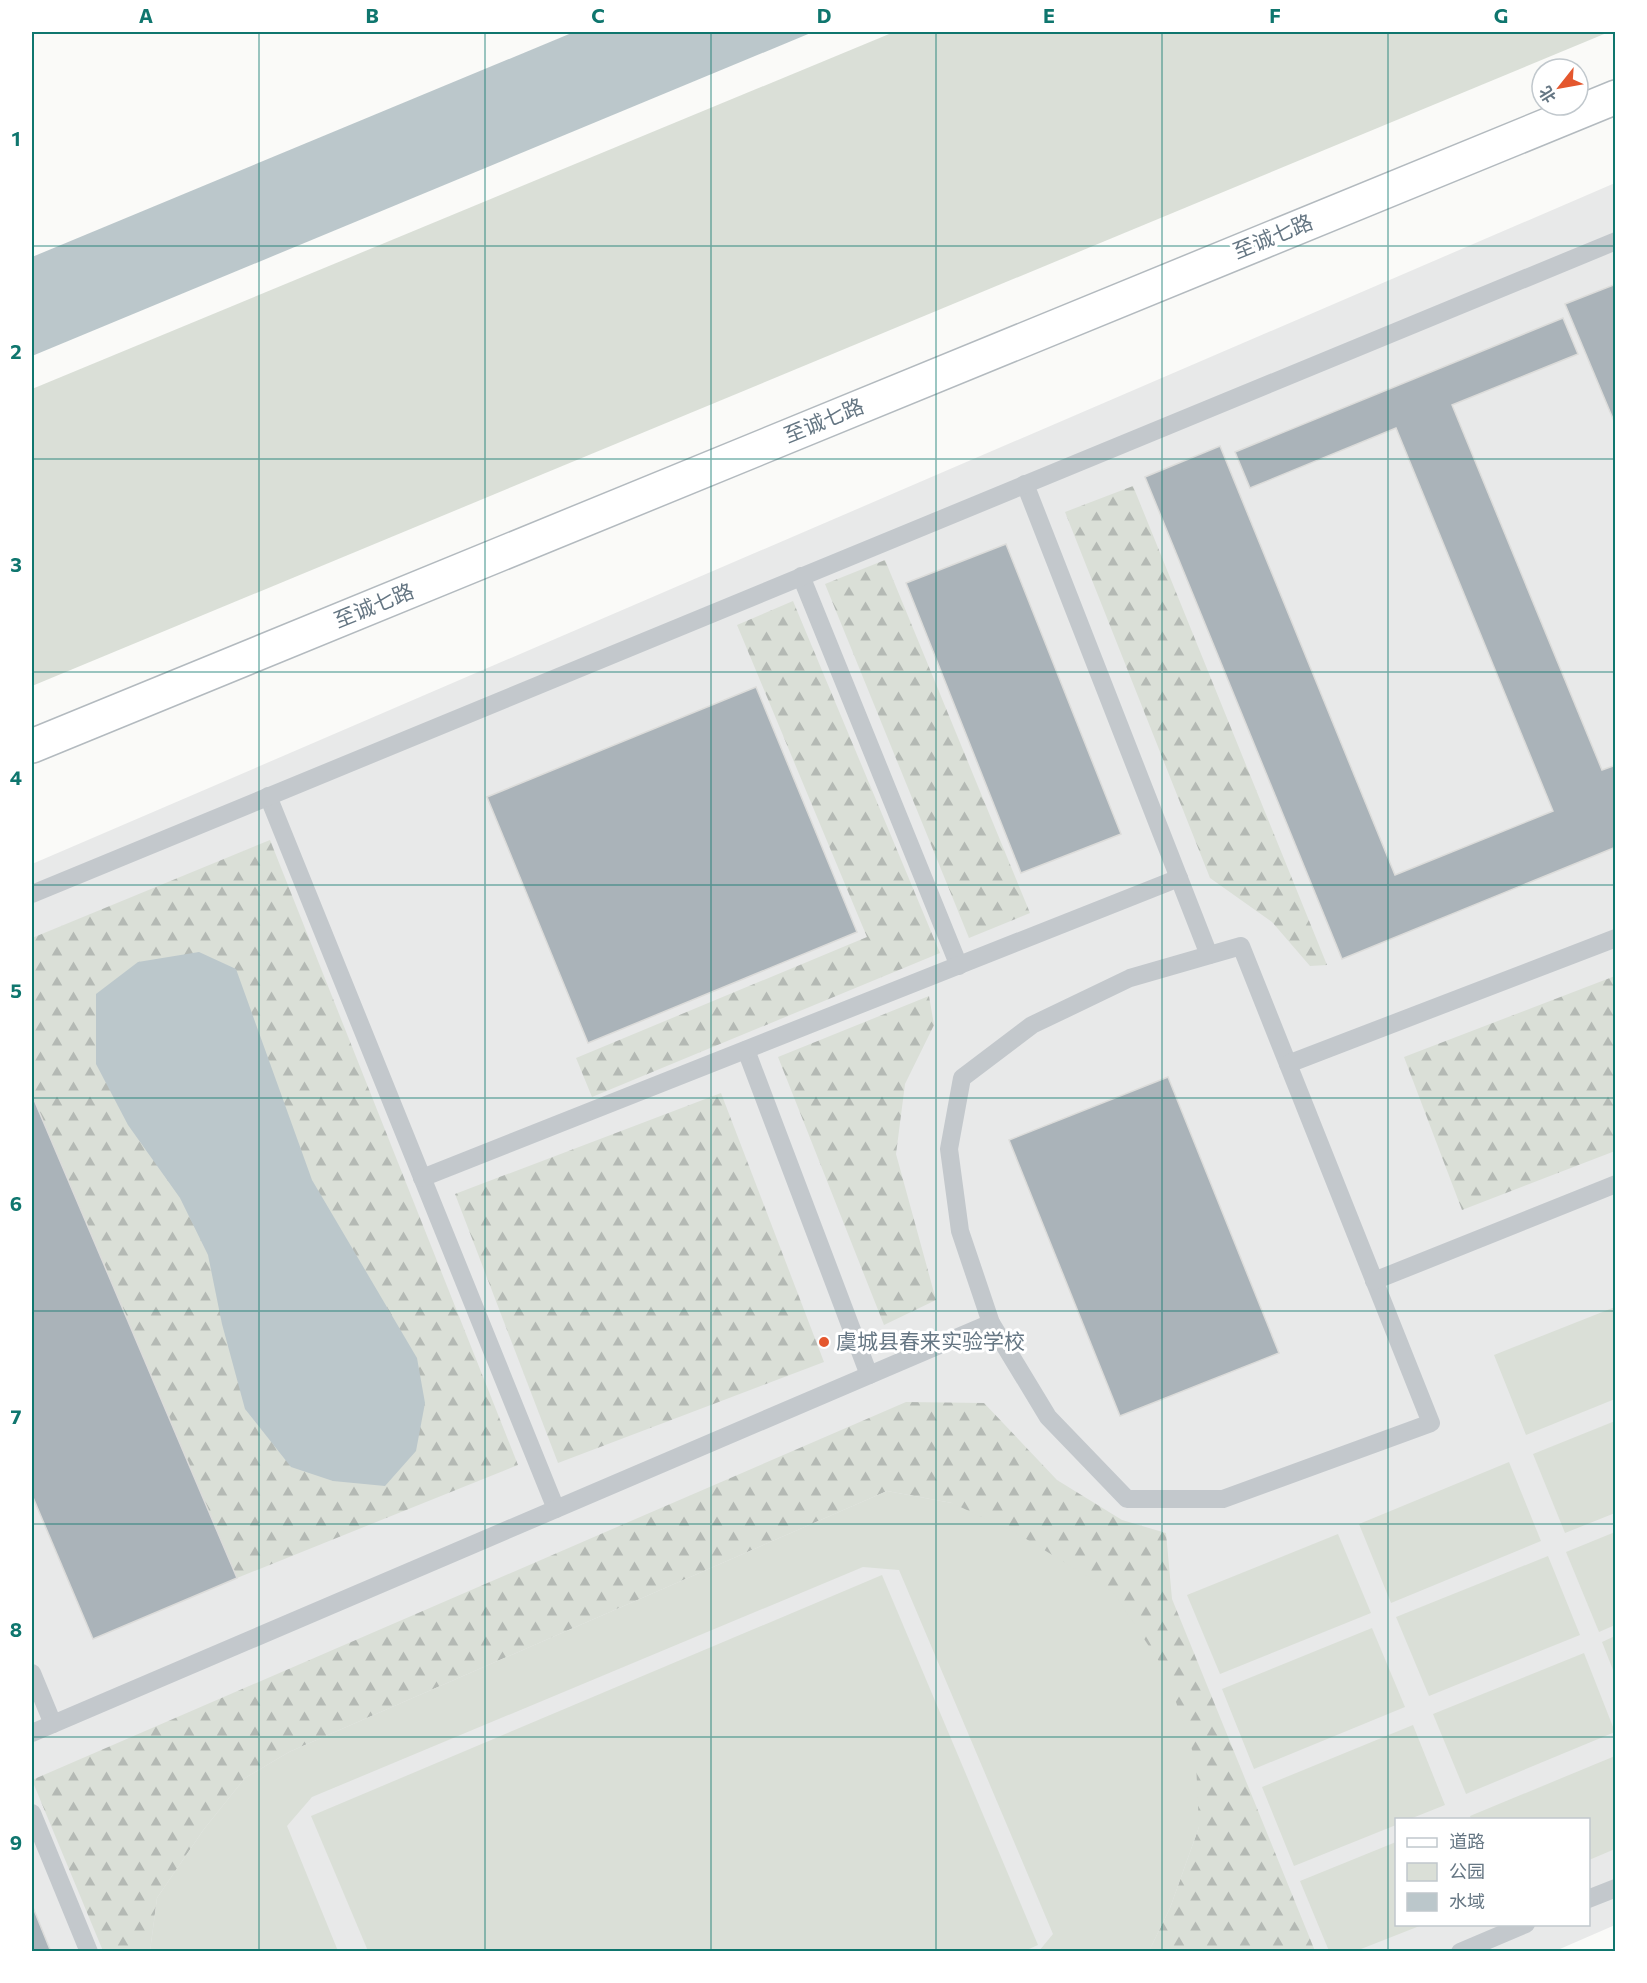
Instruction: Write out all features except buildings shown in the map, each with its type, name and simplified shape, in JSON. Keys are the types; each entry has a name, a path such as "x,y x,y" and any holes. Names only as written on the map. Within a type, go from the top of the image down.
{"main road":[{"name":"至诚七路","path":"32,746 1616,97"}],"lane":[{"path":"32,894 1616,241"},
{"path":"1025,484 1209,956"},
{"path":"801,576 959,966"},
{"path":"268,796 555,1509"},
{"path":"422,1178 1179,878"},
{"path":"1288,1064 1616,938"},
{"path":"1241,946 1288,1064 1431,1424 1223,1499 1127,1499 1048,1417 991,1323 960,1231 949,1149 962,1078 1032,1024 1130,978 1241,946"},
{"path":"746,1050 869,1375"},
{"path":"1374,1281 1616,1184"},
{"path":"32,1733 991,1323"},
{"path":"32,1673 53,1724"},
{"path":"32,1813 89,1952"},
{"path":"1590,1898 1616,1887"},
{"path":"1460,1952 1521,1926"}],"shaded area":[{"name":"虞城县春来实验学校","path":"1615,183 1615,1925 1553,1952 32,1951 32,864"}],"green space":[{"path":"894,32 1609,32 1549,57 1530,57 1530,65 32,686 32,389"},
{"path":"1133,486 1327,965 1310,966 1272,922 1210,878 1065,512"},
{"path":"885,560 1030,913 969,938 825,584"},
{"path":"793,601 940,953 592,1097 576,1058 867,937 737,625"},
{"path":"270,840 518,1465 237,1578 32,1109 32,938"},
{"path":"1615,976 1615,1151 1462,1210 1404,1057"},
{"path":"929,996 934,1025 905,1084 896,1154 936,1300 884,1325 778,1057"},
{"path":"721,1093 824,1362 558,1463 455,1194"},
{"path":"1615,1307 1615,1399 1526,1435 1494,1355"},
{"path":"906,1402 984,1403 1057,1480 1122,1520 1166,1533 1172,1599 1315,1951 1149,1951 1170,1908 1199,1827 952,1503 887,1491 289,1752 245,1778 204,1829 157,1898 150,1951 103,1951 32,1780"},
{"path":"1615,1421 1615,1513 1565,1533 1533,1454"},
{"path":"1509,1462 1541,1541 1391,1603 1359,1524"},
{"path":"887,1491 952,1503 1018,1534 1113,1592 1166,1672 1196,1762 1199,1827 1170,1908 1149,1951 1039,1951 1053,1934 899,1570 863,1567 312,1797 287,1826 338,1951 150,1951 157,1898 204,1829 245,1778 289,1752"},
{"path":"1615,1532 1615,1625 1599,1632 1566,1552"},
{"path":"1338,1534 1371,1613 1220,1674 1187,1595"},
{"path":"1548,1556 1580,1635 1429,1696 1396,1617"},
{"path":"882,1575 1038,1945 1022,1952 368,1951 311,1816"},
{"path":"1372,1628 1405,1707 1254,1769 1222,1689"},
{"path":"1615,1636 1615,1675 1602,1642"},
{"path":"1584,1653 1615,1732 1466,1794 1433,1714"},
{"path":"1413,1725 1445,1805 1412,1818 1395,1818 1395,1825 1294,1866 1262,1787"},
{"path":"1615,1756 1615,1849 1590,1860 1590,1818 1471,1818 1470,1816"},
{"path":"1395,1842 1395,1926 1419,1926 1356,1951 1329,1951 1300,1881"}],"water":[{"path":"574,32 813,32 32,356 32,257"},
{"path":"199,952 236,969 312,1180 417,1358 425,1403 416,1451 385,1486 333,1481 291,1467 245,1409 222,1324 208,1255 180,1198 128,1125 96,1064 96,994 138,962"}],"place":[{"name":"虞城县春来实验学校","path":"824,1342"}]}
